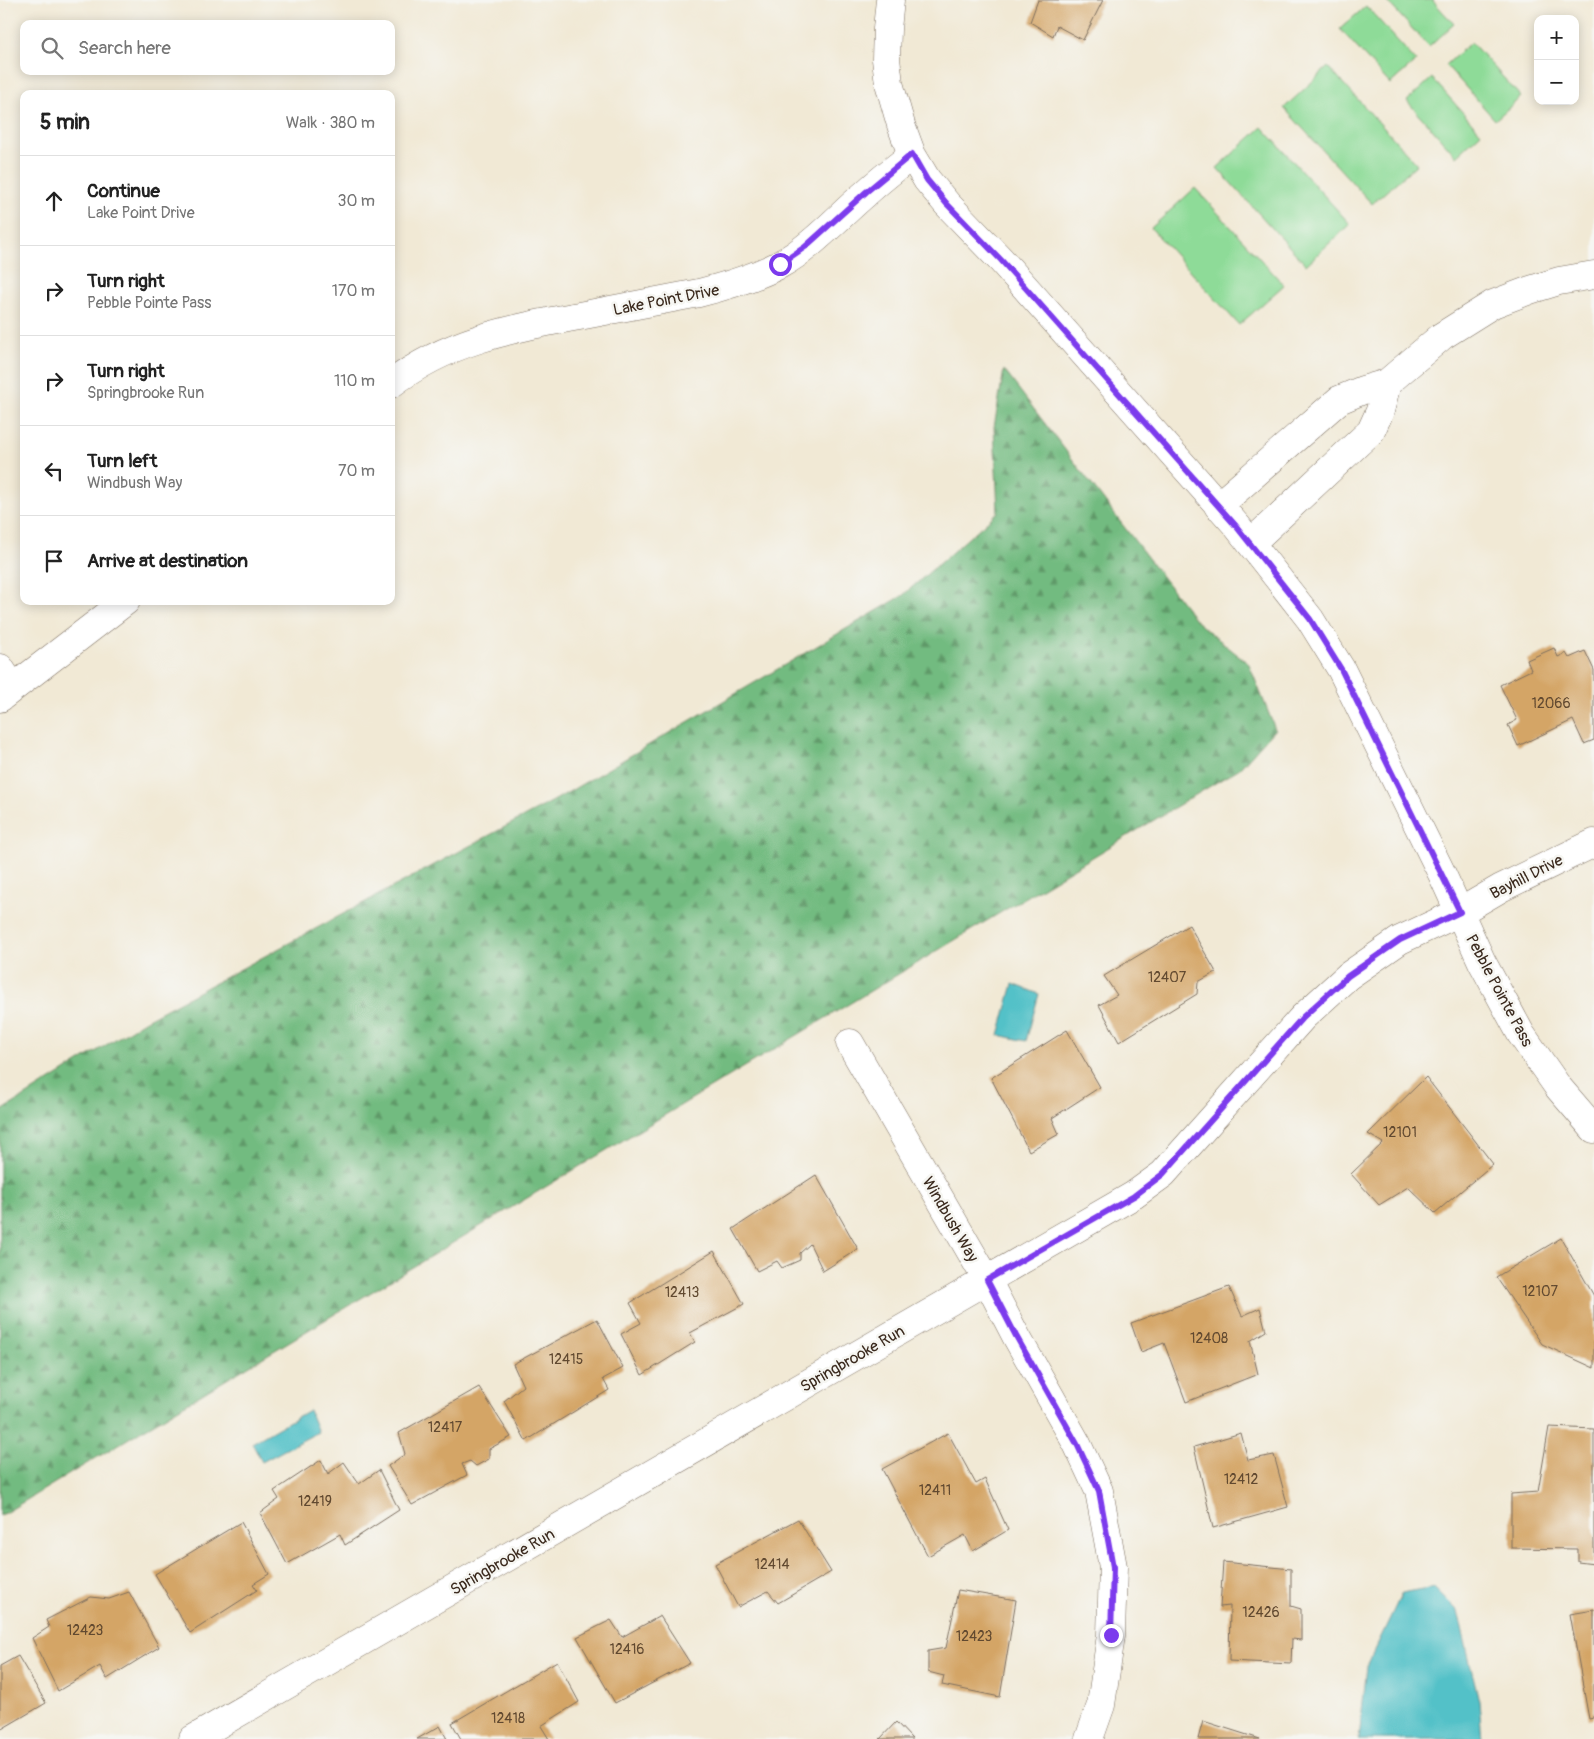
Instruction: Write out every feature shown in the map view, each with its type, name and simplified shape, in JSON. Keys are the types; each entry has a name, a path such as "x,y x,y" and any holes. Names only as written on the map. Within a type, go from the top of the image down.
{"street":[{"name":"Pebble Pointe Pass","path":"890,0 886,59 889,82 901,125 912,154 927,180 947,204 1001,260 1251,543 1310,619 1341,669 1460,912 1482,962 1521,1034 1558,1087 1594,1129"},
{"name":"Lake Point Drive","path":"395,381 424,362 458,346 494,333 699,293 726,287 754,277 780,264 805,247 912,154"},
{"path":"1218,506 1339,400 1362,390 1387,383 1442,336 1493,304 1560,281 1594,275"},
{"path":"1251,543 1371,430 1380,411 1387,383"},
{"path":"4,685 120,605"},
{"name":"Bayhill Drive","path":"1460,912 1501,888 1594,843"},
{"name":"Springbrooke Run","path":"193,1739 1134,1196 1163,1174 1303,1017 1348,976 1400,940 1460,912"},
{"name":"Windbush Way","path":"850,1043 987,1280 1016,1336 1077,1444 1099,1491 1113,1567 1111,1635 1101,1705 1089,1739"}],"green space":[{"path":"1386,0 1432,0 1454,24 1429,47"},
{"path":"1366,6 1416,61 1390,84 1340,29"},
{"path":"1471,42 1521,97 1495,120 1446,65"},
{"path":"1328,67 1417,164 1372,204 1284,108"},
{"path":"1432,78 1481,133 1456,156 1407,101"},
{"path":"1262,127 1350,224 1306,265 1217,168"},
{"path":"1195,188 1284,285 1239,325 1151,228"},
{"path":"1004,370 1197,622 1249,664 1275,729 1240,768 0,1516 0,1112 144,1021 555,800 902,596 998,512 994,427"}],"water":[{"path":"1013,984 1039,994 1026,1041 999,1035"},
{"path":"309,1410 318,1432 262,1462 252,1443"},
{"path":"1434,1587 1458,1611 1479,1701 1482,1739 1359,1739 1367,1666 1402,1593"}],"building":[{"path":"1038,0 1103,0 1083,40 1057,26 1053,36 1030,22"},
{"path":"1554,648 1558,657 1566,653 1569,658 1585,651 1594,670 1594,740 1584,744 1573,720 1518,746 1508,725 1517,720 1500,685 1531,670 1527,660"},
{"path":"1189,925 1216,972 1198,982 1197,994 1119,1042 1099,1005 1117,995 1104,976"},
{"path":"1067,1030 1100,1087 1052,1118 1059,1134 1029,1151 991,1078"},
{"path":"1426,1077 1493,1164 1435,1213 1408,1187 1379,1205 1351,1174 1383,1143 1368,1134"},
{"path":"816,1175 858,1249 823,1271 810,1244 800,1253 800,1260 782,1268 777,1261 757,1271 733,1229"},
{"path":"1561,1238 1594,1296 1594,1368 1542,1344 1496,1277"},
{"path":"714,1251 744,1304 690,1333 695,1342 642,1375 621,1334 641,1323 630,1303"},
{"path":"1229,1287 1242,1316 1260,1308 1266,1331 1250,1341 1258,1374 1186,1402 1164,1343 1141,1352 1131,1323"},
{"path":"597,1319 623,1368 603,1379 609,1390 526,1441 504,1401 523,1386 513,1364"},
{"path":"479,1387 511,1437 489,1449 489,1459 476,1466 470,1461 462,1464 467,1475 412,1505 388,1466 405,1454 399,1433"},
{"path":"1549,1427 1594,1429 1594,1564 1578,1562 1578,1549 1511,1548 1511,1494 1538,1492"},
{"path":"948,1433 976,1484 985,1479 1008,1530 973,1551 965,1535 928,1556 882,1469"},
{"path":"1241,1433 1248,1460 1274,1455 1288,1507 1213,1528 1194,1447"},
{"path":"321,1460 328,1474 344,1462 359,1484 379,1470 399,1510 345,1545 340,1534 287,1564 260,1513 279,1499 274,1491"},
{"path":"798,1519 831,1572 778,1603 768,1591 738,1607 715,1564"},
{"path":"241,1522 269,1574 253,1584 257,1590 190,1633 155,1574"},
{"path":"1223,1562 1291,1569 1291,1606 1301,1609 1301,1640 1292,1639 1291,1664 1229,1661 1230,1606 1220,1607"},
{"path":"958,1590 1016,1600 1000,1697 942,1685 944,1676 928,1672 928,1651 946,1648"},
{"path":"129,1592 159,1647 107,1679 100,1666 58,1691 32,1638 49,1627 46,1620 91,1597 109,1599"},
{"path":"1594,1610 1594,1718 1589,1719 1570,1614"},
{"path":"660,1616 690,1663 615,1703 577,1637 611,1620 622,1637"},
{"path":"18,1656 46,1703 0,1730 0,1666"},
{"path":"557,1661 579,1702 541,1726 549,1739 461,1739 452,1723"},
{"path":"1203,1721 1260,1739 1198,1739"},
{"path":"896,1722 912,1739 880,1739"},
{"path":"440,1726 447,1739 417,1739"}],"route":[{"path":"780,264 805,247 912,154 927,180 947,204 1001,260 1251,543 1310,619 1341,669 1368,721 1460,912 1400,940 1348,976 1303,1017 1163,1174 1134,1196 987,1280 1016,1336 1077,1444 1099,1491 1113,1567 1111,1635"}]}
